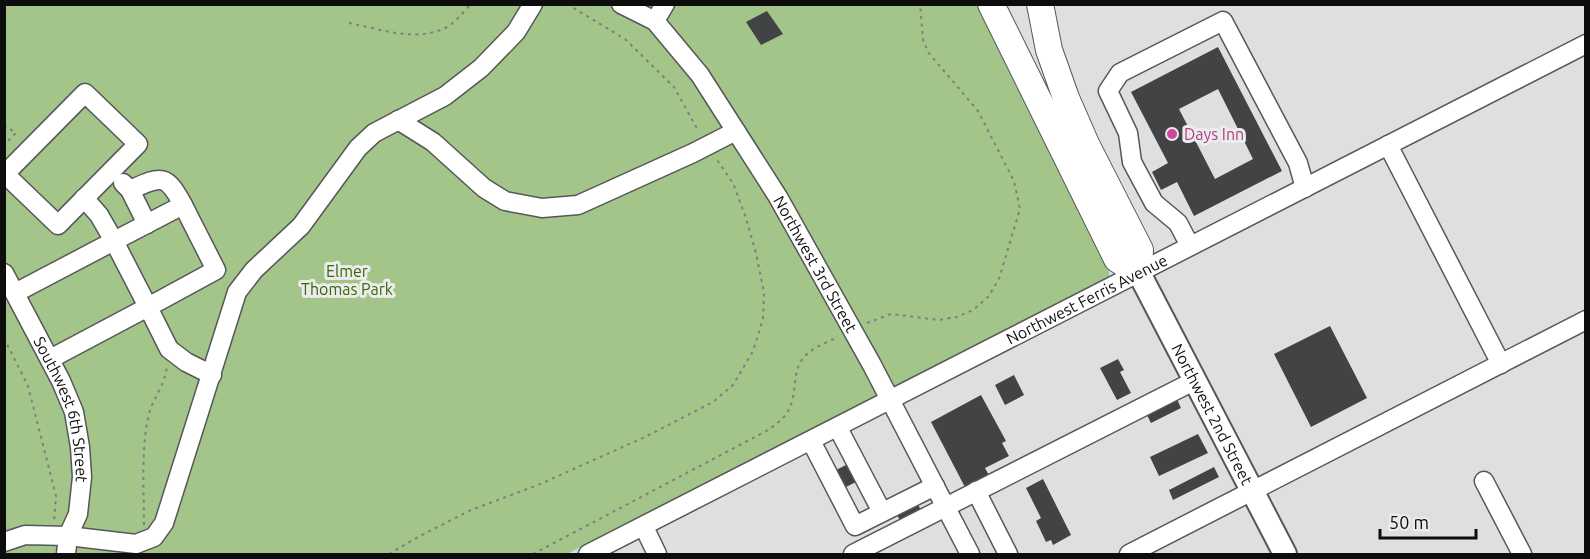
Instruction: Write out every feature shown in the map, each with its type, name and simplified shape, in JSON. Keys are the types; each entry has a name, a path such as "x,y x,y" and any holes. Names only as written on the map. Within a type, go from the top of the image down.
{"highway":[{"path":"991,4 1117,259 1139,273 1140,250 1066,98 1049,50 1040,4"}],"main road":[{"name":"Northwest 2nd Street","path":"1139,273 1285,555"}],"street":[{"path":"4,542 25,535 61,542 136,544 154,537 164,523 237,292 254,270 300,226 358,148 374,133 445,96 481,68 516,32 533,4"},
{"name":"Northwest 3rd Street","path":"621,4 655,21 700,75 786,211 891,401 970,555"},
{"path":"655,21 665,4"},
{"path":"1190,246 1178,223 1154,203 1132,162 1128,134 1108,92 1120,73 1223,21 1298,162 1305,188"},
{"name":"Northwest Ferris Avenue","path":"588,555 1586,44"},
{"path":"85,93 138,144 58,225 5,175 85,93"},
{"path":"398,120 433,142 484,188 505,201 542,208 578,205 735,131"},
{"path":"1388,145 1501,364"},
{"path":"1103,177 1132,162"},
{"path":"111,172 130,190 147,224"},
{"path":"50,359 216,270 174,188 167,181 154,179 130,190"},
{"path":"84,198 99,215 114,241 169,349 186,362 212,375"},
{"path":"1124,218 1154,203"},
{"path":"15,293 183,205"},
{"name":"Southwest 6th Street","path":"4,273 50,359 74,412 82,477 78,514 61,542"},
{"path":"1129,555 1586,320"},
{"path":"853,555 1196,380"},
{"path":"838,428 882,512"},
{"path":"811,441 855,525 935,486"},
{"path":"823,464 850,450"},
{"path":"1485,481 1522,555"},
{"path":"840,496 867,483"},
{"path":"976,491 1008,555"},
{"path":"644,527 657,555"}],"path":[{"path":"349,23 411,35 428,34 449,27 471,4"},
{"path":"389,555 471,510 538,485 645,437 713,402 733,386 753,351 764,319 764,293 756,253 733,183 674,87 625,39 567,4"},
{"path":"4,126 16,133 4,145"},
{"path":"4,338 28,386 56,496 61,542"},
{"path":"142,541 144,457 148,416 165,382 169,349"}],"green space":[{"name":"Elmer Thomas Park","path":"4,5 979,5 1109,261 1109,276 567,554 5,554"}],"building":[{"path":"767,11 783,34 761,45 746,22"},
{"name":"Days Inn","path":"1218,47 1282,171 1194,216 1177,182 1161,190 1152,172 1168,163 1131,92","holes":["1218,89 1253,159 1215,179 1179,109"]},
{"path":"1330,326 1367,398 1311,427 1274,354"},
{"path":"1118,359 1124,370 1120,372 1131,393 1117,400 1100,368"},
{"path":"1014,375 1024,395 1005,405 995,385"},
{"path":"981,395 1006,441 1002,443 1009,456 985,468 991,479 967,491 931,422"},
{"path":"1175,395 1181,408 1151,423 1145,411"},
{"path":"1198,434 1208,453 1159,476 1150,457"},
{"path":"848,464 858,481 844,488 836,470"},
{"path":"1214,467 1219,477 1173,500 1169,490"},
{"path":"1043,479 1071,535 1053,545 1051,540 1046,542 1036,521 1041,518 1026,488"},
{"path":"917,503 924,515 902,526 897,514"}],"place":[{"name":"Days Inn","path":"1172,134"}]}
